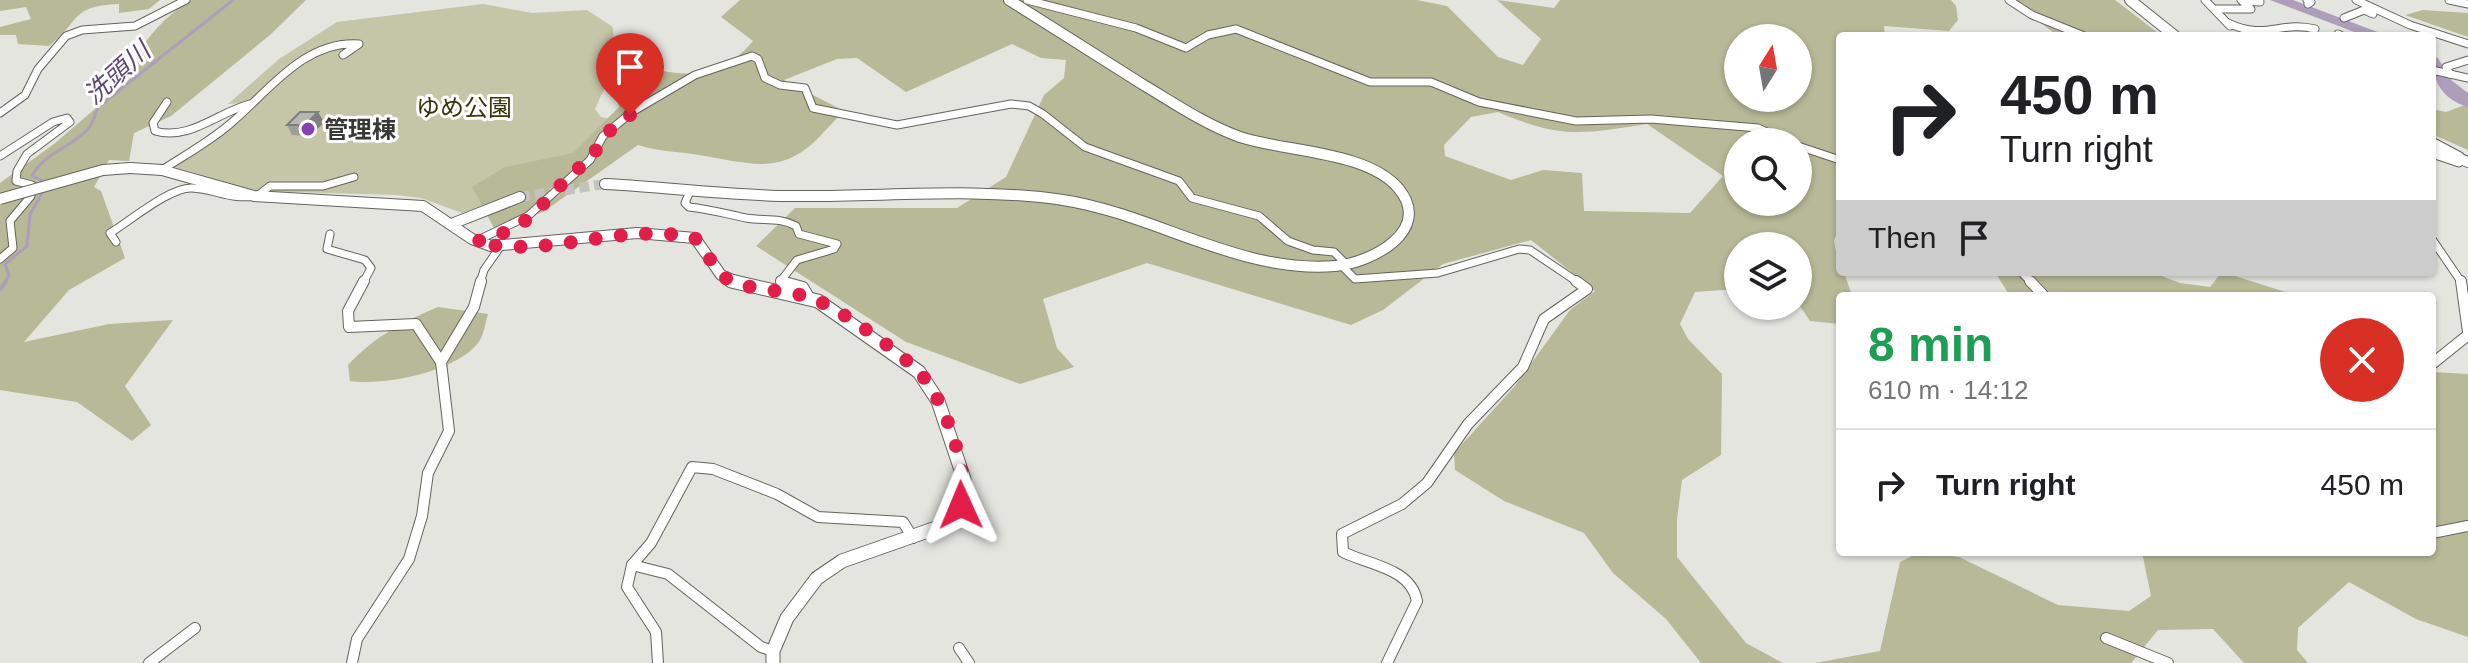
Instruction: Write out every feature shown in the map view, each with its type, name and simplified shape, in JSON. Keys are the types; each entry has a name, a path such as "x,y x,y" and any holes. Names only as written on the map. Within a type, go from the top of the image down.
{"street":[{"path":"0,113 25,95 34,83 38,69 66,36 82,30 135,26 186,0"},
{"path":"605,184 792,196 1009,195 1065,201 1157,223 1286,263 1344,264 1382,251 1404,232 1409,210 1402,193 1389,179 1358,165 1272,147 1216,128 1009,0"},
{"path":"1027,0 1136,28 1186,48 1208,35 1236,29 1370,82 1431,82 1479,102 1576,121 1651,119 1758,128"},
{"path":"2009,0 2032,15 2074,32"},
{"path":"2130,0 2170,32"},
{"path":"2205,0 2237,32"},
{"path":"2356,0 2433,32"},
{"path":"2449,0 2468,4"},
{"path":"2216,9 2251,9 2242,1"},
{"path":"2242,1 2260,2"},
{"path":"2344,18 2364,10 2400,24 2406,23"},
{"path":"2228,23 2247,32"},
{"path":"2257,32 2304,26 2315,29"},
{"path":"2436,33 2468,44"},
{"path":"162,170 231,123 274,81 341,42 359,44 355,50 343,55"},
{"path":"475,242 509,231 531,217 573,172 591,160 603,136 624,117 703,70 752,56 758,59 765,78 780,85 805,88 813,108 827,113 897,125 1011,104 1029,106 1085,147 1179,181 1192,198 1259,216 1288,241 1313,250 1334,252 1344,264 1348,276 1355,279 1438,273 1519,249 1530,250 1587,289 1544,319 1523,367 1468,424 1427,483 1402,504 1342,534 1343,552 1408,580 1417,593 1417,601 1387,663"},
{"path":"2448,74 2446,67 2468,60"},
{"path":"2436,71 2468,78"},
{"path":"167,102 153,123 155,131 170,135 185,131 235,106 250,104"},
{"path":"0,156 53,122 67,118 70,122 26,154 18,167 16,181 32,185 31,196 10,221 13,248 0,259"},
{"path":"2436,143 2467,161"},
{"path":"1812,151 1836,159"},
{"path":"2436,152 2467,161"},
{"path":"0,199 103,170 130,168 162,170 255,196 403,202 442,213 462,234 475,242 500,247 622,234 678,234 695,238 721,275 730,281 809,297 832,308 919,372 938,401 952,437 964,493 961,505 948,520 913,538 842,561 817,578 787,618 773,657 668,574 632,565"},
{"path":"116,242 110,233 179,189 190,186 237,201 255,196 270,186 323,186 354,177"},
{"path":"690,191 685,203 689,207 725,211 745,218 787,221 796,226 799,234 837,244 834,249 797,260 780,282 803,287 809,297"},
{"path":"454,223 520,197"},
{"path":"330,234 327,249 365,260 371,268 348,311 349,327 416,324 441,362 449,431 428,473 422,516 409,559 357,639 352,663"},
{"path":"2436,244 2458,273 2463,287 2468,334 2436,361"},
{"path":"441,362 474,307 484,270 500,247"},
{"path":"2025,276 2040,292"},
{"path":"658,663 661,649 657,631 627,587 632,565 651,543 692,467 713,469 777,494 818,517 903,522 913,538"},
{"path":"2436,532 2468,526"},
{"path":"149,663 195,628"},
{"path":"2106,638 2168,663"},
{"path":"959,648 969,663"}],"green space":[{"path":"0,0 160,0 149,9 119,13 119,4 84,11 49,46 18,44 16,35 0,35 0,27 31,19 26,7 0,11"},
{"path":"190,0 306,0 270,35 171,116 134,133 129,161 109,160 94,187 101,191 125,258 69,290 24,342 109,324 173,320 125,386 151,425 132,441 77,402 0,390 0,183 54,144 138,72 133,60 139,51 165,20"},
{"path":"740,0 1417,0 1447,6 1498,57 1523,65 1541,39 1497,0 1554,8 1560,0 1951,0 1956,6 1958,20 1949,31 1884,26 1885,32 1836,32 1834,241 1836,276 1845,276 1851,292 1836,292 1836,324 1809,320 1812,320 1812,232 1724,232 1724,290 1695,292 1680,324 1688,339 1722,374 1721,455 1682,480 1677,519 1677,557 1746,643 1783,663 1701,663 1666,619 1613,573 1584,533 1504,501 1455,470 1454,453 1514,387 1570,310 1595,291 1531,240 1443,264 1383,310 1351,325 1147,263 1043,299 1057,348 1074,367 1020,384 906,342 756,246 795,208 957,208 1006,177 1044,95 1064,78 1066,60 1041,58 1012,44 906,92 857,58 837,59 784,80 842,110 823,133 794,157 765,164 750,163 638,145 543,212 494,228 472,187 505,167 573,153 619,107 615,94 630,64 696,73 711,71 739,55 753,41 721,17","holes":["1498,112 1520,121 1571,132 1647,124 1723,176 1690,213 1584,211 1582,173 1543,170 1511,180 1445,156 1444,145 1471,117"]},
{"path":"2010,0 2115,0 2157,32 2053,32"},
{"name":"ゆめ公園","path":"483,4 532,13 587,10 613,27 614,57 603,68 605,87 595,109 601,117 618,120 520,194 462,213 421,198 396,195 258,191 165,164 226,123 244,103 228,104 279,59 337,22"},
{"path":"2423,10 2468,13 2468,37 2405,15"},
{"path":"2468,106 2468,150 2436,136 2436,110 2446,112"},
{"path":"1998,276 2162,276 2180,283 2210,287 2219,276 2235,276 2285,292 2008,292"},
{"path":"438,307 488,314 480,340 467,353 453,362 418,375 382,381 350,381 348,365 369,346 401,324"},
{"path":"2436,372 2468,374 2468,637 2416,619 2349,582 2298,628 2297,650 2308,663 2244,663 2213,629 2158,630 2131,663 1815,663 1880,651 1900,562 1912,556 1959,557 2058,605 2129,611 2151,596 2143,556 2436,556"}],"building":[{"path":"300,112 318,112 305,125 287,125"}],"waterway":[{"name":"洗頭川","path":"4,283 9,276 5,264 27,246 30,214 48,183 32,176 37,168 87,130 98,107 233,0"},
{"path":"2278,0 2369,32"},
{"path":"2436,69 2444,83 2468,102"},
{"name":"洗頭川","path":"0,290 6,281"}],"tunnel":[{"path":"520,197 605,184"}],"place":[{"name":"管理棟","path":"308,129"}],"route":[{"path":"630,115 603,136 591,160 573,172 531,217 509,231 475,242 500,247 622,234 678,234 695,238 721,275 730,281 744,287 799,295 832,308 919,372 930,386 952,437 964,479 961,505"}]}
